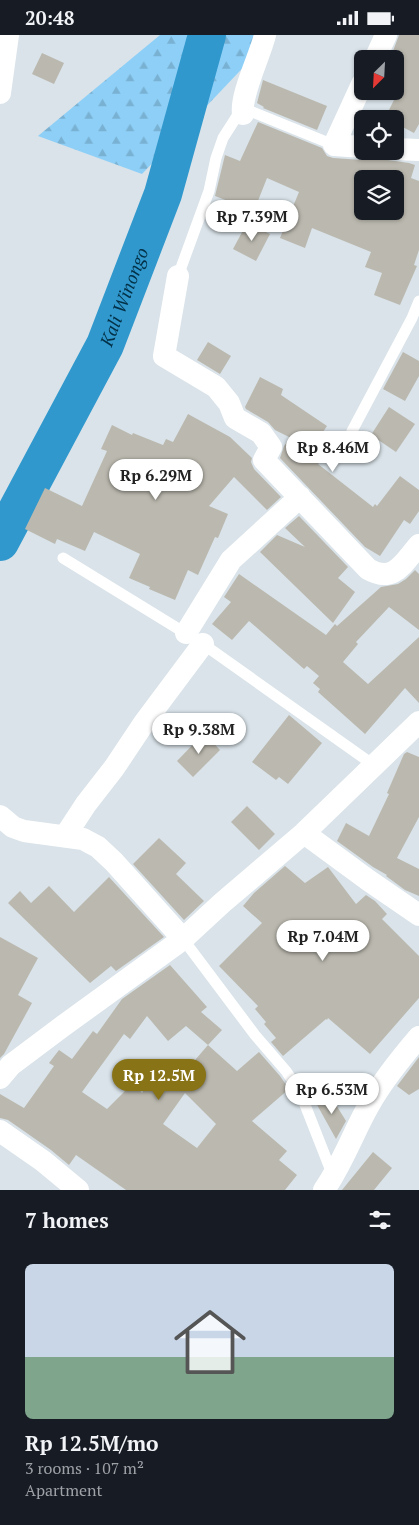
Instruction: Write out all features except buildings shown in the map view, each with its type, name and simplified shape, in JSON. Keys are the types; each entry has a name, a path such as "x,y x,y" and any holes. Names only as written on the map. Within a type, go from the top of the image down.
{"street":[{"path":"0,93 8,35"},
{"path":"243,114 241,105 265,35"},
{"path":"378,50 386,35"},
{"path":"354,146 334,145 355,100"},
{"path":"404,149 419,150"},
{"path":"178,276 164,356 216,387 229,403 235,418 261,433 271,447 264,460 368,569 376,574 389,575 396,571 419,545"},
{"path":"65,836 144,723 194,639 230,559 300,497"},
{"path":"0,1078 11,1065 183,939 304,833 419,722"},
{"path":"0,816 13,827 24,831 83,839 98,847 114,862 183,939"},
{"path":"304,833 419,915"},
{"path":"328,1184 379,1087 419,1037"},
{"path":"0,1131 43,1161 78,1190"}],"lane":[{"path":"178,276 209,191 216,157 223,138 237,116 250,111 334,145"},
{"path":"352,431 417,314 419,301"},
{"path":"63,558 194,639 375,765"},
{"path":"183,939 255,1035 286,1071 300,1092 328,1184"}],"green space":[{"path":"160,35 274,35 142,174 38,136"}],"waterway":[{"name":"Kali Winongo","path":"0,542 105,345 163,194 207,35"}]}
